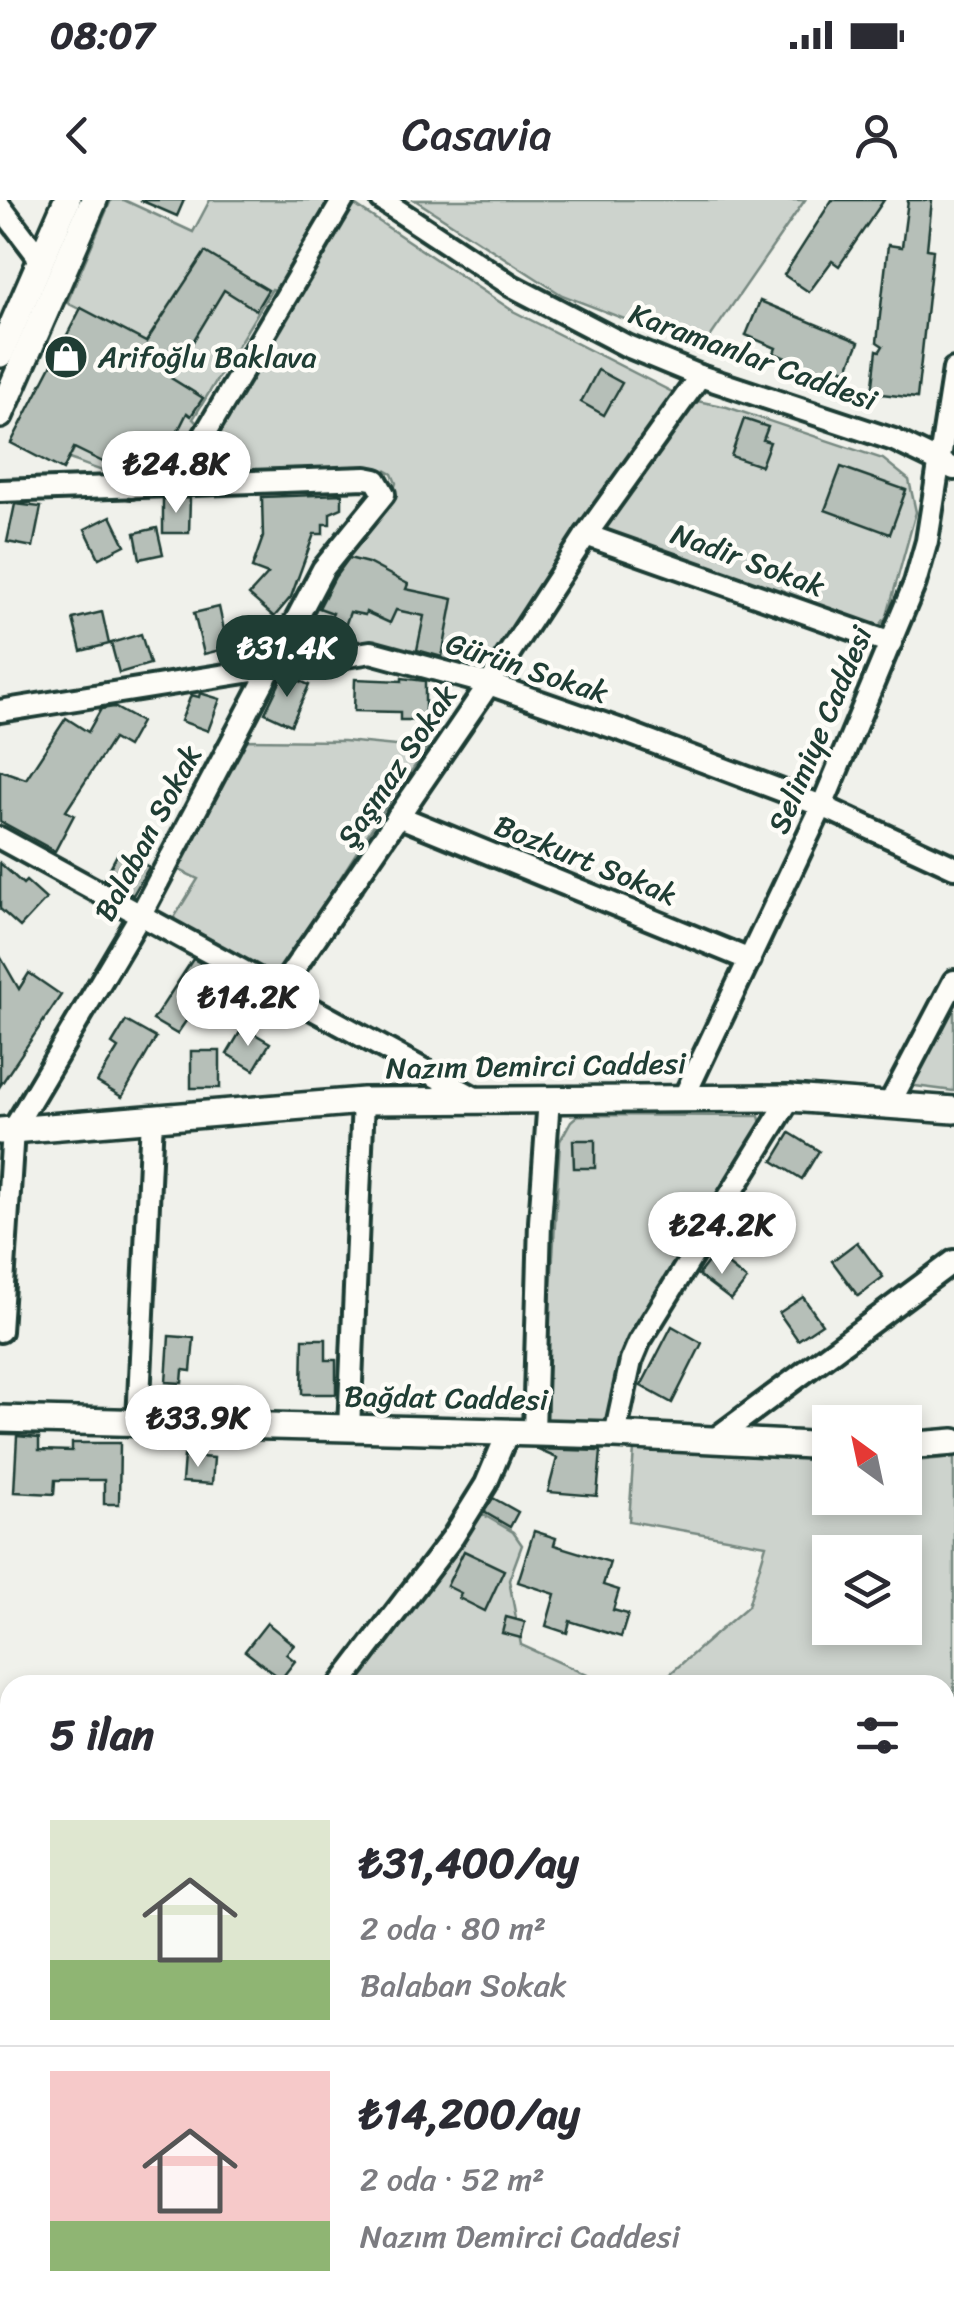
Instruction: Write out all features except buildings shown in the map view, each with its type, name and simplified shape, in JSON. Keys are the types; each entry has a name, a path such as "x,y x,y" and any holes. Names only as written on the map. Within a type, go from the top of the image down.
{"main road":[{"path":"0,354 67,200"},
{"path":"0,416 94,200"},
{"name":"Nazım Demirci Caddesi","path":"7,1130 363,1101 790,1098 954,1110"},
{"name":"Bağdat Caddesi","path":"0,1420 616,1434 812,1445"},
{"path":"922,1445 954,1442"}],"street":[{"path":"175,485 343,200"},
{"name":"Karamanlar Caddesi","path":"382,200 512,286 627,346 700,376 894,440 947,466"},
{"path":"0,206 41,260"},
{"name":"Selimiye Caddesi","path":"684,1097 822,806 915,583 947,466 954,369"},
{"name":"Şaşmaz Sokak","path":"279,991 586,534 700,376"},
{"path":"132,487 140,455"},
{"name":"Balaban Sokak","path":"0,492 366,478 376,480 384,494 323,570 141,914 7,1130"},
{"name":"Nadir Sokak","path":"586,534 890,643"},
{"name":"Gürün Sokak","path":"0,711 371,652 488,684 822,806 954,867"},
{"name":"Bozkurt Sokak","path":"398,816 750,960"},
{"path":"0,838 478,1099"},
{"path":"890,1103 954,981"},
{"path":"616,1434 639,1342 790,1098"},
{"path":"348,1675 453,1537 521,1432 549,1099"},
{"path":"349,1430 363,1101"},
{"path":"138,1422 152,1117"},
{"path":"0,1331 7,1130"},
{"path":"712,1441 954,1261"}],"shaded area":[{"path":"111,200 124,200 193,232 210,200 332,200 279,291 272,289 193,419 197,423 170,472 146,479 120,476 69,459 133,336 67,303"},
{"path":"415,200 805,200 702,349 562,295"},
{"path":"353,204 513,311 674,393 483,670 375,641 288,650 345,552 392,495 396,483 392,474 385,470 212,476 205,472 202,462 206,447"},
{"path":"692,400 727,407 883,459 909,480 916,512 887,616 878,628 607,534 604,524"},
{"path":"240,740 344,741 427,749 273,984 172,921 198,879 173,867"},
{"path":"954,997 954,1091 907,1085"},
{"path":"578,1115 759,1116 761,1124 622,1363 605,1423 543,1422 560,1141"},
{"path":"634,1449 812,1458 812,1515 922,1515 922,1460 954,1457 954,1675 669,1675 748,1606 766,1545 629,1521"},
{"path":"482,1514 513,1532 522,1545 509,1580 521,1645 587,1675 359,1675"}],"place":[{"name":"Arifoğlu Baklava","path":"66,357"}]}
